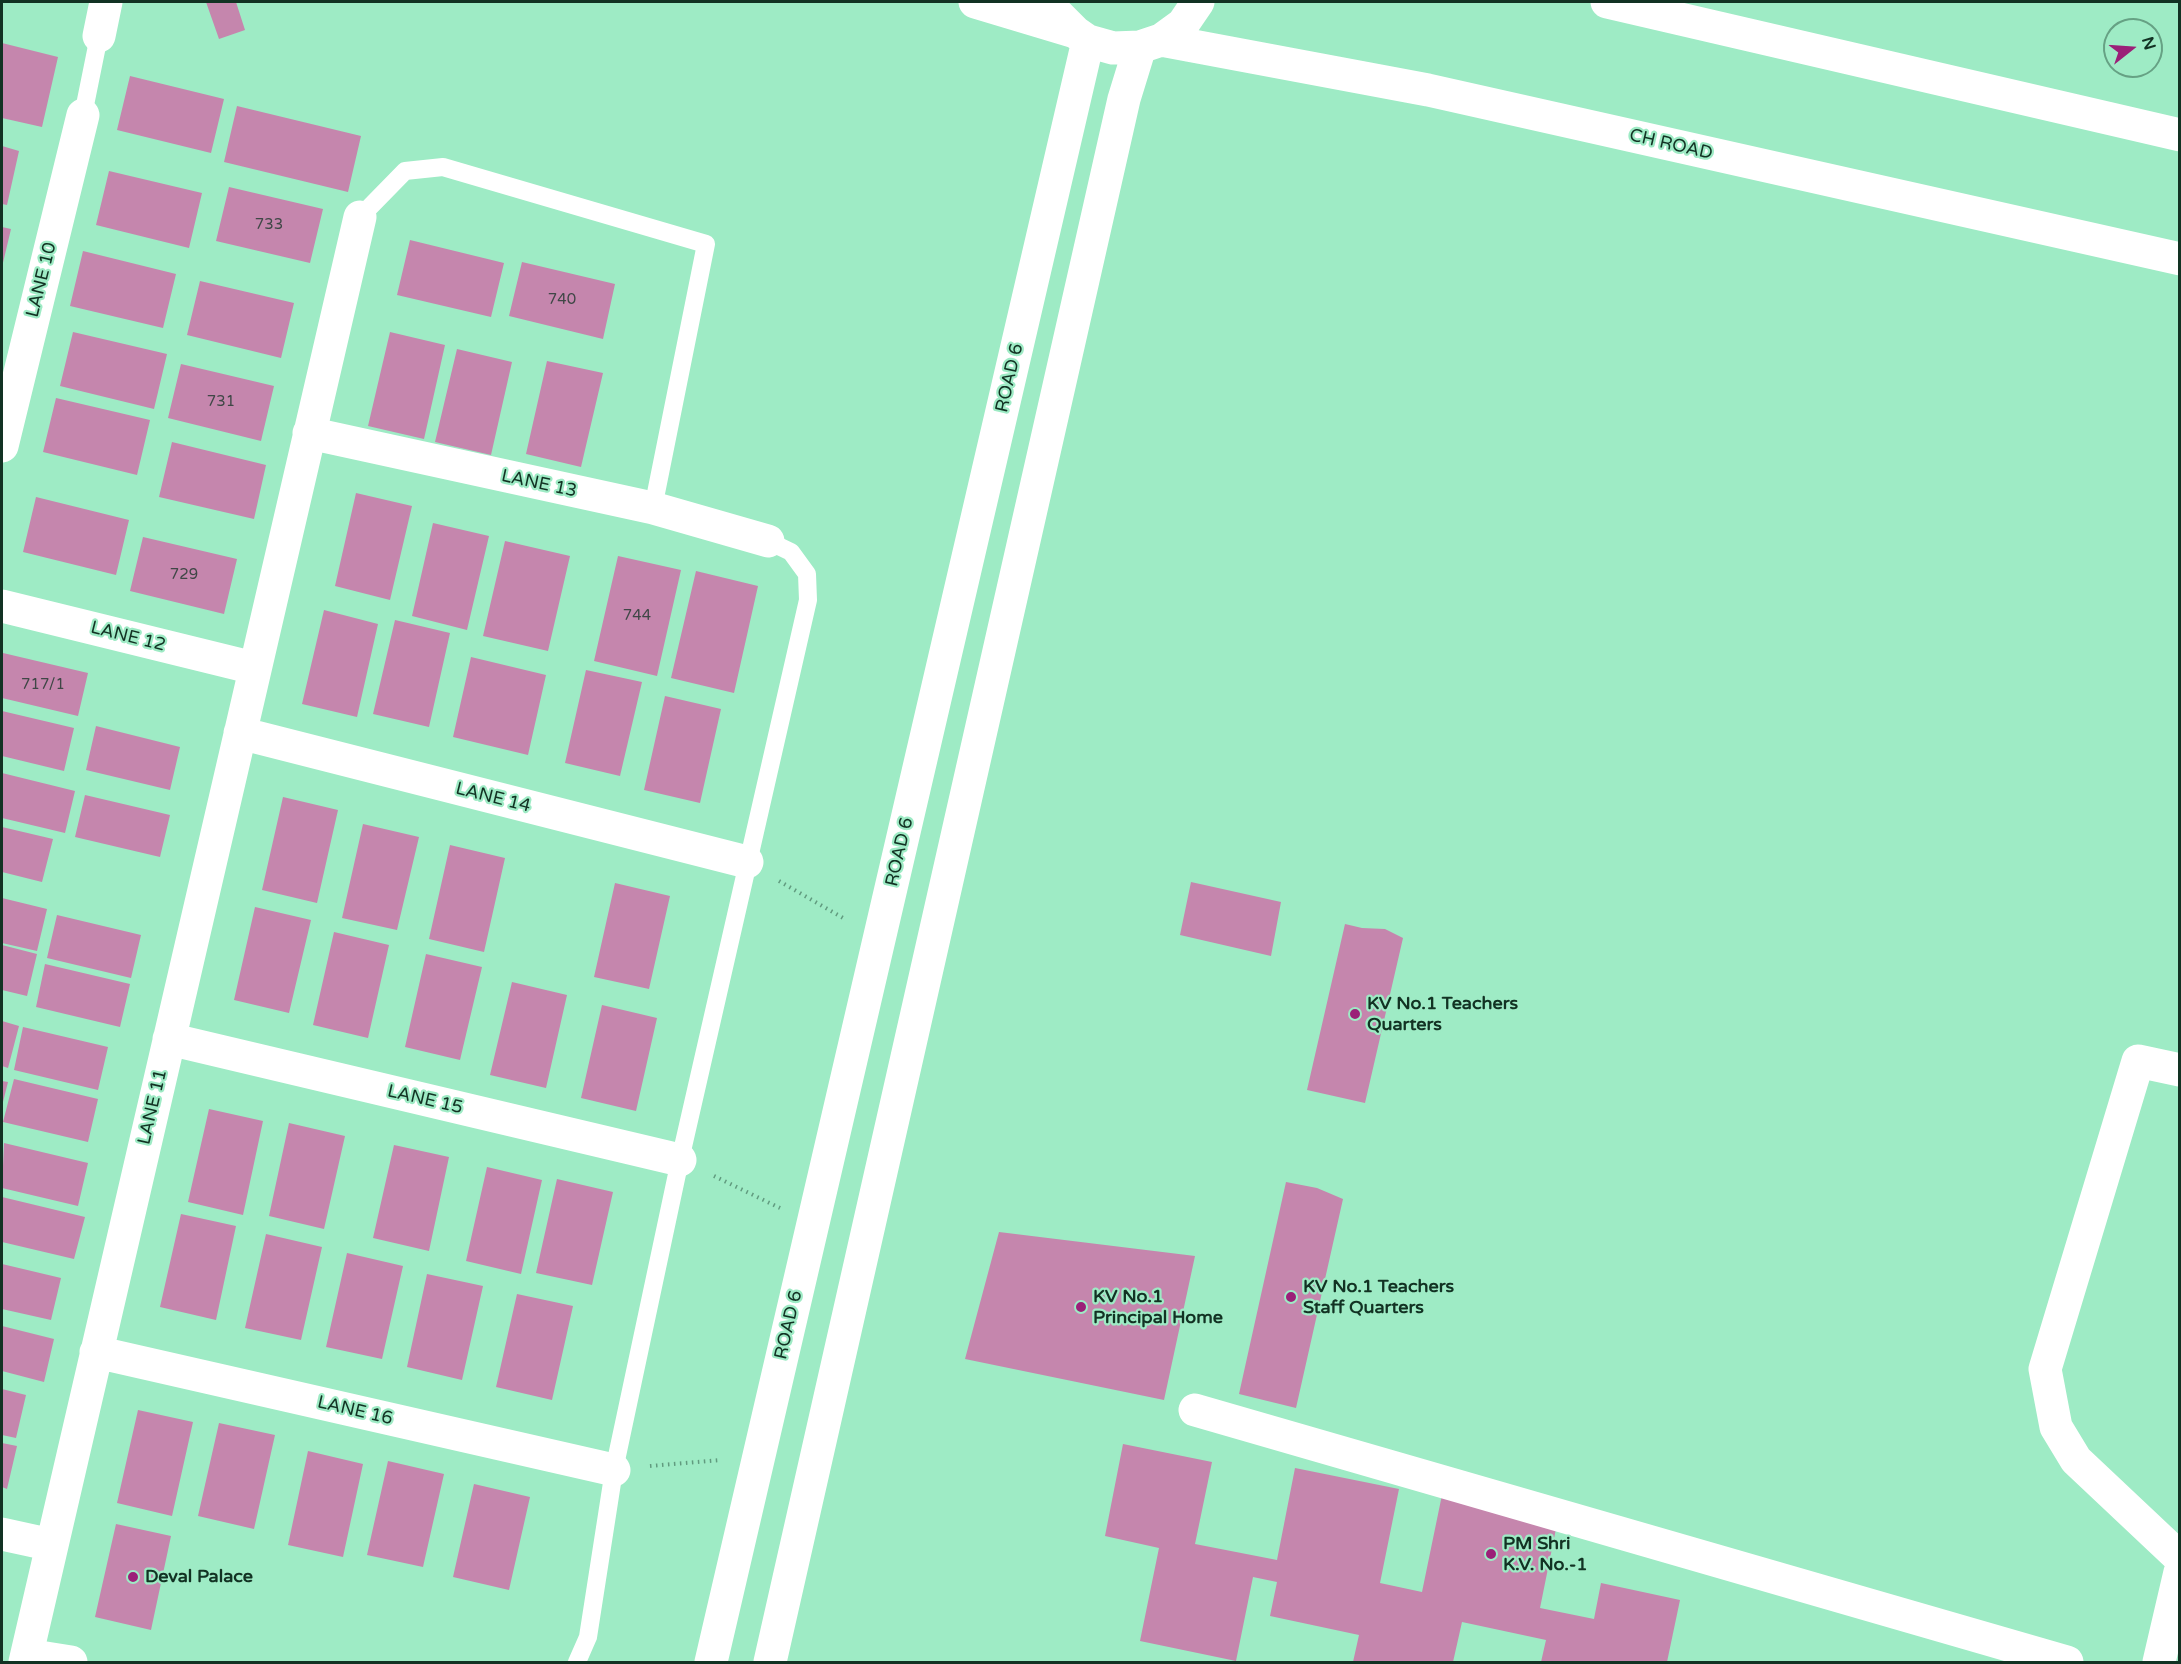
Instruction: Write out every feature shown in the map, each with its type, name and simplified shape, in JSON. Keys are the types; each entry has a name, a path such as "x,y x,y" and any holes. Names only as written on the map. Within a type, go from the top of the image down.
{"street":[{"path":"99,36 106,2"},
{"name":"CH ROAD","path":"975,2 1113,48 1150,44 1428,90 2180,259"},
{"path":"1050,2 1056,12 1082,36"},
{"path":"770,1662 1121,111 1150,44 1183,24 1198,2"},
{"path":"1607,2 2180,135"},
{"name":"ROAD 6","path":"711,1662 880,939 1082,36"},
{"name":"LANE 10","path":"2,446 83,115"},
{"name":"LANE 11","path":"26,1659 360,217"},
{"name":"LANE 13","path":"309,434 653,508 768,541"},
{"name":"LANE 12","path":"2,606 255,668"},
{"name":"LANE 14","path":"240,733 747,862"},
{"name":"LANE 15","path":"169,1039 680,1160"},
{"path":"2180,1071 2138,1061 2045,1369 2056,1427 2076,1460 2180,1558"},
{"name":"LANE 16","path":"96,1352 614,1470"},
{"path":"1195,1410 2067,1662"},
{"path":"2,1534 52,1545"},
{"path":"2159,1662 2180,1572"},
{"path":"26,1659 71,1662"}],"lane":[{"path":"83,115 99,36"},
{"path":"360,217 405,171 443,167 706,244 653,508"},
{"path":"577,1662 588,1637 614,1470 680,1160 808,600 807,574 791,552 768,541"}],"path":[{"path":"747,862 880,939"},
{"path":"680,1160 813,1224"},
{"path":"614,1470 758,1456"}],"building":[{"path":"206,2 236,2 245,30 219,39"},
{"path":"2,43 58,57 42,127 2,118"},
{"path":"130,76 224,99 211,153 117,130"},
{"path":"237,106 361,136 348,192 224,162"},
{"path":"2,146 19,151 7,205 2,204"},
{"path":"109,171 202,193 189,248 96,225"},
{"path":"229,187 323,209 310,263 216,241"},
{"path":"2,227 11,229 2,267"},
{"path":"410,240 504,263 491,317 397,295"},
{"path":"83,251 176,274 163,328 70,306"},
{"path":"522,262 615,284 603,339 509,316"},
{"path":"200,281 294,303 281,358 187,335"},
{"path":"73,332 167,354 154,409 60,386"},
{"path":"390,332 445,345 424,439 368,426"},
{"path":"457,349 512,362 491,455 435,442"},
{"path":"547,361 603,373 581,467 526,454"},
{"path":"181,364 274,386 261,441 168,418"},
{"path":"56,398 150,420 137,475 43,452"},
{"path":"172,442 266,465 254,519 159,497"},
{"path":"356,493 412,506 390,600 335,586"},
{"path":"36,497 129,520 116,575 23,552"},
{"path":"433,523 489,536 467,630 412,616"},
{"path":"143,537 237,559 224,614 130,591"},
{"path":"505,541 570,556 548,651 483,636"},
{"path":"618,556 681,570 657,676 594,661"},
{"path":"696,571 758,586 734,693 671,678"},
{"path":"324,610 378,624 357,717 302,704"},
{"path":"395,620 450,633 429,727 373,714"},
{"path":"3,653 88,673 78,716 2,698"},
{"path":"471,657 546,675 528,755 453,737"},
{"path":"586,670 642,682 620,776 565,763"},
{"path":"665,696 721,709 700,803 644,790"},
{"path":"2,711 74,728 64,771 2,756"},
{"path":"96,726 180,747 170,790 86,770"},
{"path":"2,773 75,791 65,833 2,818"},
{"path":"85,795 170,815 160,857 75,837"},
{"path":"283,797 338,810 317,903 262,890"},
{"path":"363,824 419,837 397,930 342,918"},
{"path":"2,827 53,839 42,882 2,872"},
{"path":"450,845 505,858 484,952 429,939"},
{"path":"1191,882 1281,902 1271,956 1180,935"},
{"path":"615,883 670,896 649,989 594,977"},
{"path":"2,898 47,909 37,951 2,943"},
{"path":"255,907 311,920 289,1013 234,1000"},
{"path":"57,915 141,935 131,978 47,958"},
{"name":"KV No.1 Teachers Quarters","path":"1345,924 1362,928 1385,929 1403,938 1365,1103 1307,1090"},
{"path":"334,932 389,945 368,1038 313,1025"},
{"path":"2,945 37,954 27,996 2,990"},
{"path":"426,954 482,967 460,1060 405,1047"},
{"path":"45,964 130,984 120,1027 36,1007"},
{"path":"512,982 567,995 546,1088 490,1075"},
{"path":"602,1005 657,1018 636,1111 581,1098"},
{"path":"2,1021 19,1026 8,1068 2,1066"},
{"path":"23,1027 108,1047 98,1090 14,1070"},
{"path":"14,1079 98,1099 88,1142 3,1122"},
{"path":"2,1081 8,1082 2,1106"},
{"path":"209,1109 263,1121 243,1215 188,1202"},
{"path":"289,1123 345,1136 324,1229 269,1216"},
{"path":"4,1143 88,1163 78,1206 2,1188"},
{"path":"394,1145 449,1157 429,1251 373,1238"},
{"path":"487,1167 542,1180 521,1274 466,1261"},
{"path":"557,1179 613,1192 592,1285 536,1273"},
{"name":"KV No.1 Teachers Staff Quarters","path":"1286,1182 1317,1188 1343,1199 1296,1408 1239,1394"},
{"path":"2,1197 85,1217 74,1259 2,1242"},
{"path":"181,1214 236,1226 216,1320 160,1307"},
{"name":"KV No.1 Principal Home","path":"999,1232 1195,1256 1164,1400 965,1359"},
{"path":"266,1234 322,1247 301,1340 245,1328"},
{"path":"347,1253 403,1266 382,1359 326,1347"},
{"path":"2,1264 61,1278 51,1320 2,1309"},
{"path":"427,1274 483,1286 462,1380 407,1367"},
{"path":"517,1294 573,1306 552,1400 496,1387"},
{"path":"2,1326 54,1339 44,1382 2,1371"},
{"path":"2,1389 26,1395 16,1438 2,1435"},
{"path":"138,1410 193,1422 172,1516 117,1503"},
{"path":"219,1423 275,1435 254,1529 198,1516"},
{"path":"2,1443 17,1446 7,1489 2,1487"},
{"name":"PM Shri K.V. No.-1","path":"1123,1444 1212,1462 1195,1544 1277,1560 1295,1468 1399,1489 1380,1583 1422,1592 1443,1490 1559,1514 1540,1608 1594,1619 1601,1583 1680,1600 1667,1662 1541,1662 1546,1640 1462,1622 1453,1662 1353,1662 1359,1635 1270,1616 1277,1582 1253,1577 1236,1661 1140,1641 1159,1548 1105,1536"},
{"path":"308,1451 363,1464 343,1557 288,1545"},
{"path":"388,1461 444,1474 423,1567 367,1555"},
{"path":"474,1484 530,1497 509,1590 453,1577"},
{"name":"Deval Palace","path":"116,1524 171,1536 151,1630 95,1617"}],"place":[{"name":"KV No.1 Teachers Quarters","path":"1355,1014"},
{"name":"KV No.1 Teachers Staff Quarters","path":"1291,1297"},
{"name":"KV No.1 Principal Home","path":"1081,1307"},
{"name":"PM Shri K.V. No.-1","path":"1491,1554"},
{"name":"Deval Palace","path":"133,1577"}]}
